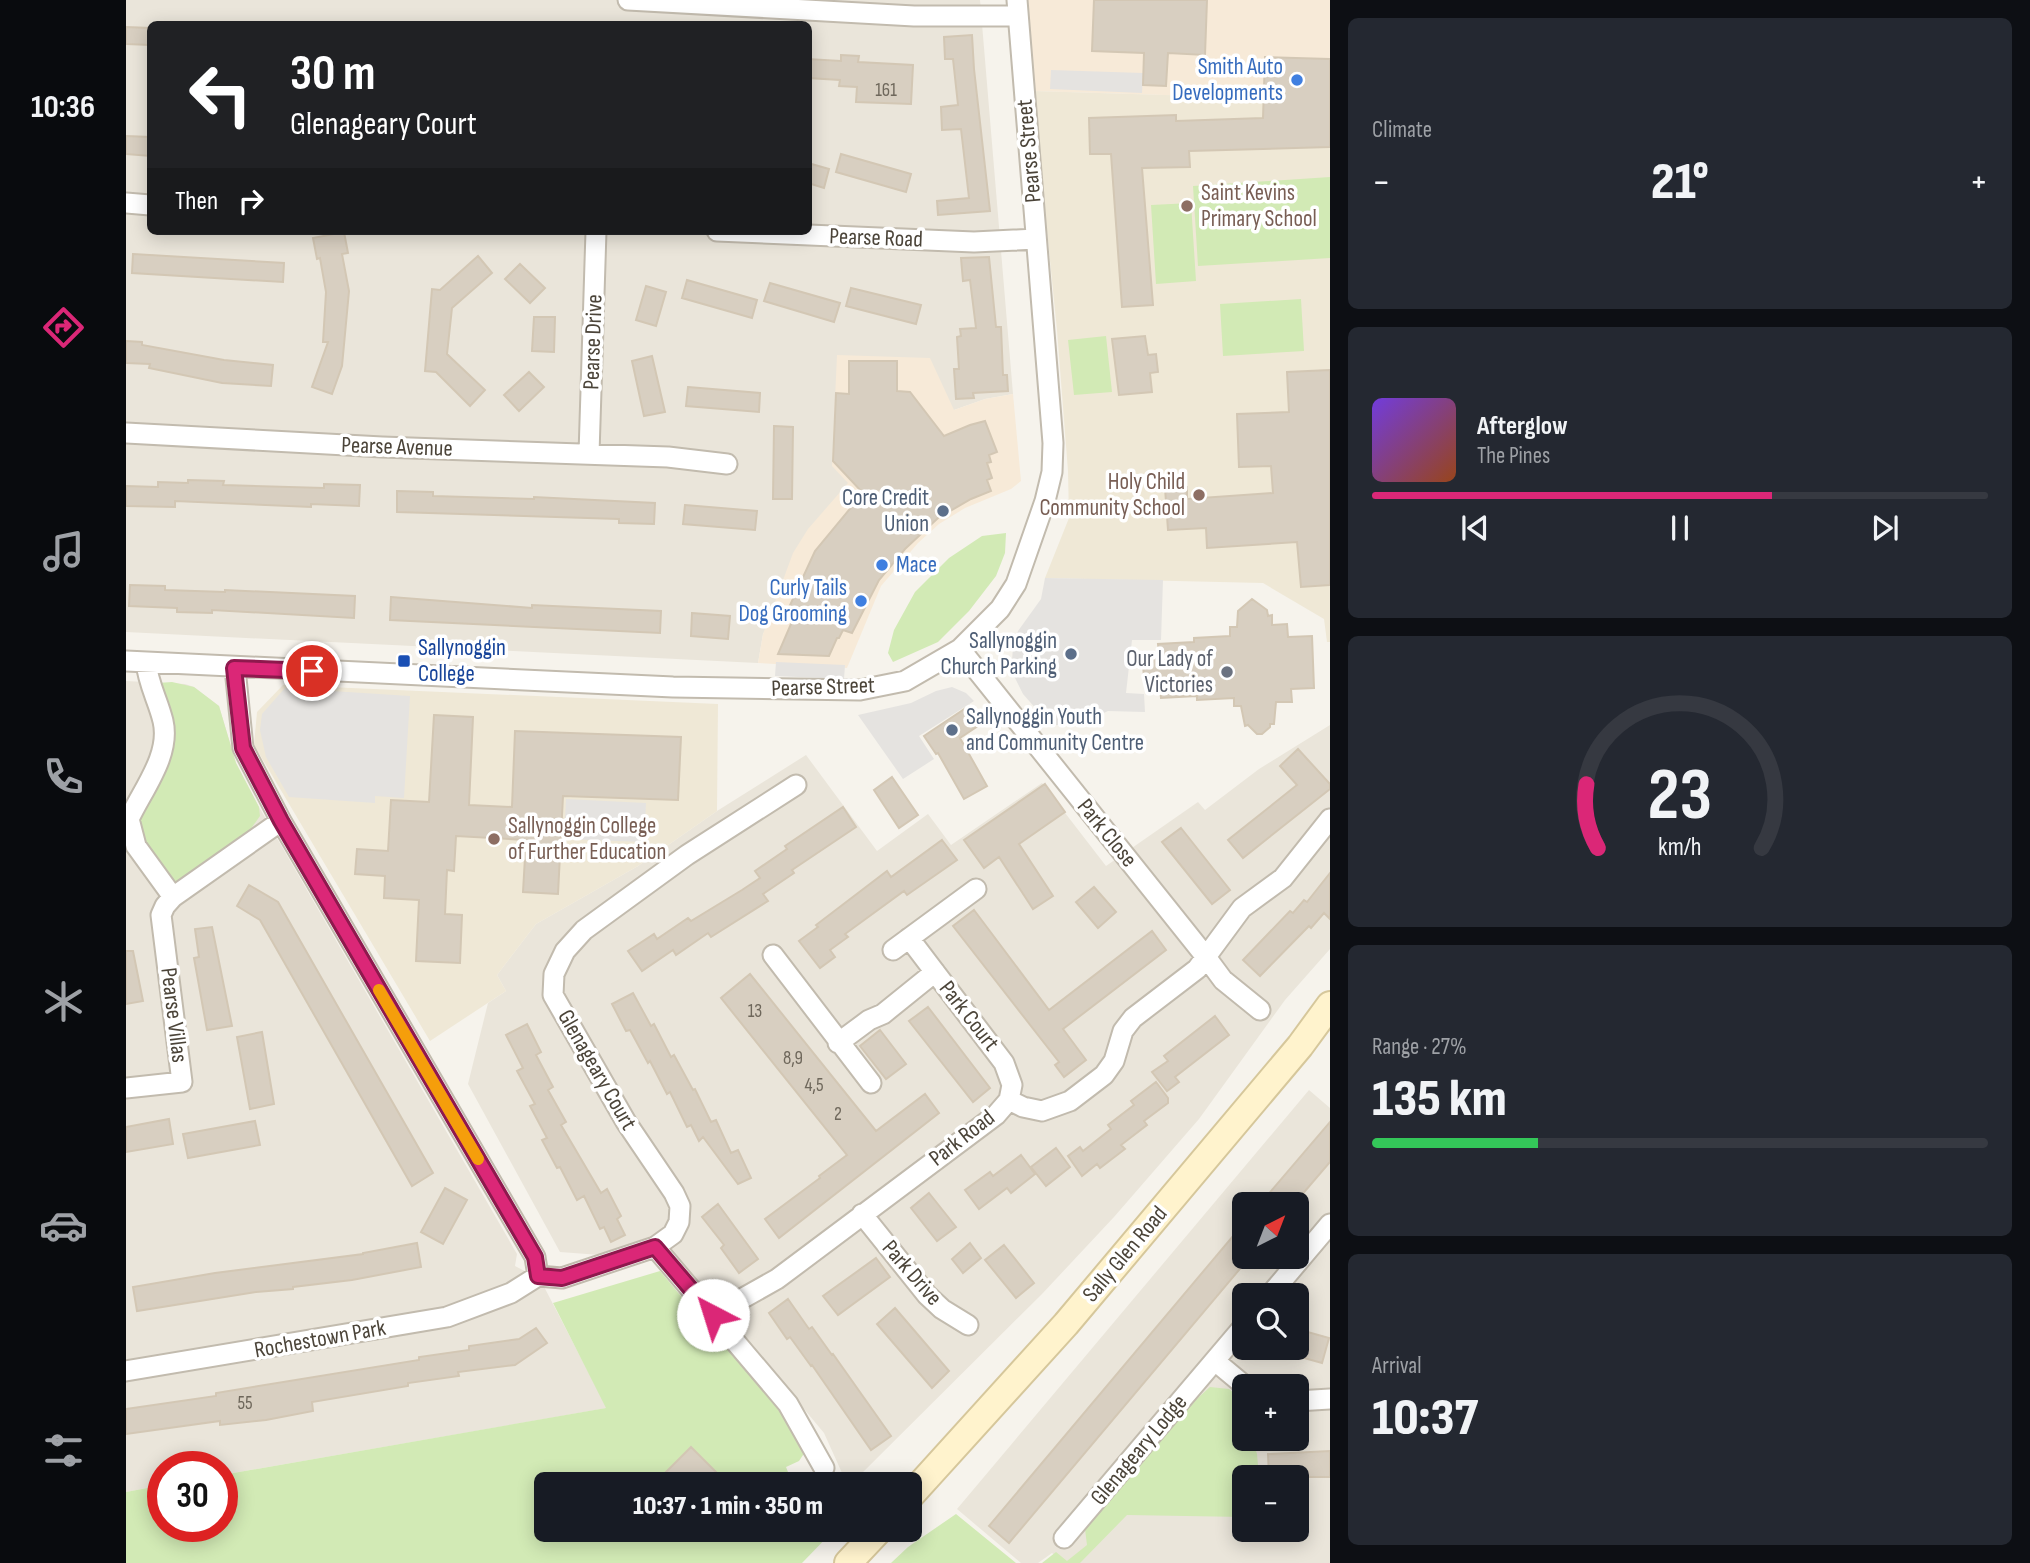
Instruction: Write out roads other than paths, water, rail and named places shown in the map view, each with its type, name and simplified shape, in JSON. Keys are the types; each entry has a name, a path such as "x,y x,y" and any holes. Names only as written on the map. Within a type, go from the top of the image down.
{"main road":[{"name":"Sally Glen Road","path":"922,1483 1066,1324 1300,1045 1330,1004"},
{"path":"848,1563 867,1542"}],"street":[{"path":"628,0 914,16 1018,8"},
{"name":"Pearse Street","path":"126,661 673,687 860,690 905,681 960,649 1000,609 1016,584 1045,501 1052,472 1053,443 1018,8"},
{"path":"126,204 147,205"},
{"name":"Pearse Drive","path":"589,454 596,235"},
{"name":"Pearse Road","path":"810,235 974,242 1036,239"},
{"name":"Pearse Avenue","path":"126,433 382,447 668,457 727,464"},
{"name":"Park Close","path":"960,649 1223,980 1260,1010"},
{"path":"146,662 148,680 160,710 166,740 129,819 136,846 173,897 281,821"},
{"path":"234,668 243,748 281,821 535,1257 538,1276"},
{"name":"Glenageary Court","path":"538,1276 562,1278 655,1247 673,1234 680,1222 680,1206 626,1122 553,995 554,974 565,951 584,930 687,855 796,785"},
{"name":"Park Road","path":"713,1315 776,1279 996,1115 1009,1101 1042,1111 1070,1101 1104,1075 1114,1061 1123,1031 1133,1018 1197,969 1242,908 1283,878 1330,819"},
{"name":"Park Court","path":"976,889 901,944 935,972 1004,1063 1012,1085 1009,1101"},
{"name":"Pearse Villas","path":"126,1088 182,1082 161,915 173,897"},
{"path":"773,955 871,1083"},
{"path":"838,1043 869,1020 883,1014 935,972"},
{"name":"Park Drive","path":"862,1214 927,1295 942,1309 968,1325"},
{"path":"1280,1283 1330,1224"},
{"path":"655,1247 788,1404 824,1468"},
{"name":"Rochestown Park","path":"126,1371 447,1317 511,1293 538,1276"},
{"name":"Glenageary Lodge","path":"1064,1538 1232,1340"},
{"path":"1215,1361 1232,1375"},
{"path":"1309,1400 1330,1399"}],"place":[{"name":"Smith Auto Developments","path":"1297,80"},
{"name":"Saint Kevins Primary School","path":"1187,206"},
{"name":"Holy Child Community School","path":"1199,495"},
{"name":"Core Credit Union","path":"943,511"},
{"name":"Mace","path":"882,565"},
{"name":"Curly Tails Dog Grooming","path":"861,601"},
{"name":"Sallynoggin Church Parking","path":"1071,654"},
{"name":"Sallynoggin College","path":"404,661"},
{"name":"Our Lady of Victories","path":"1227,672"},
{"name":"Sallynoggin Youth and Community Centre","path":"952,730"},
{"name":"Sallynoggin College of Further Education","path":"494,839"}]}
